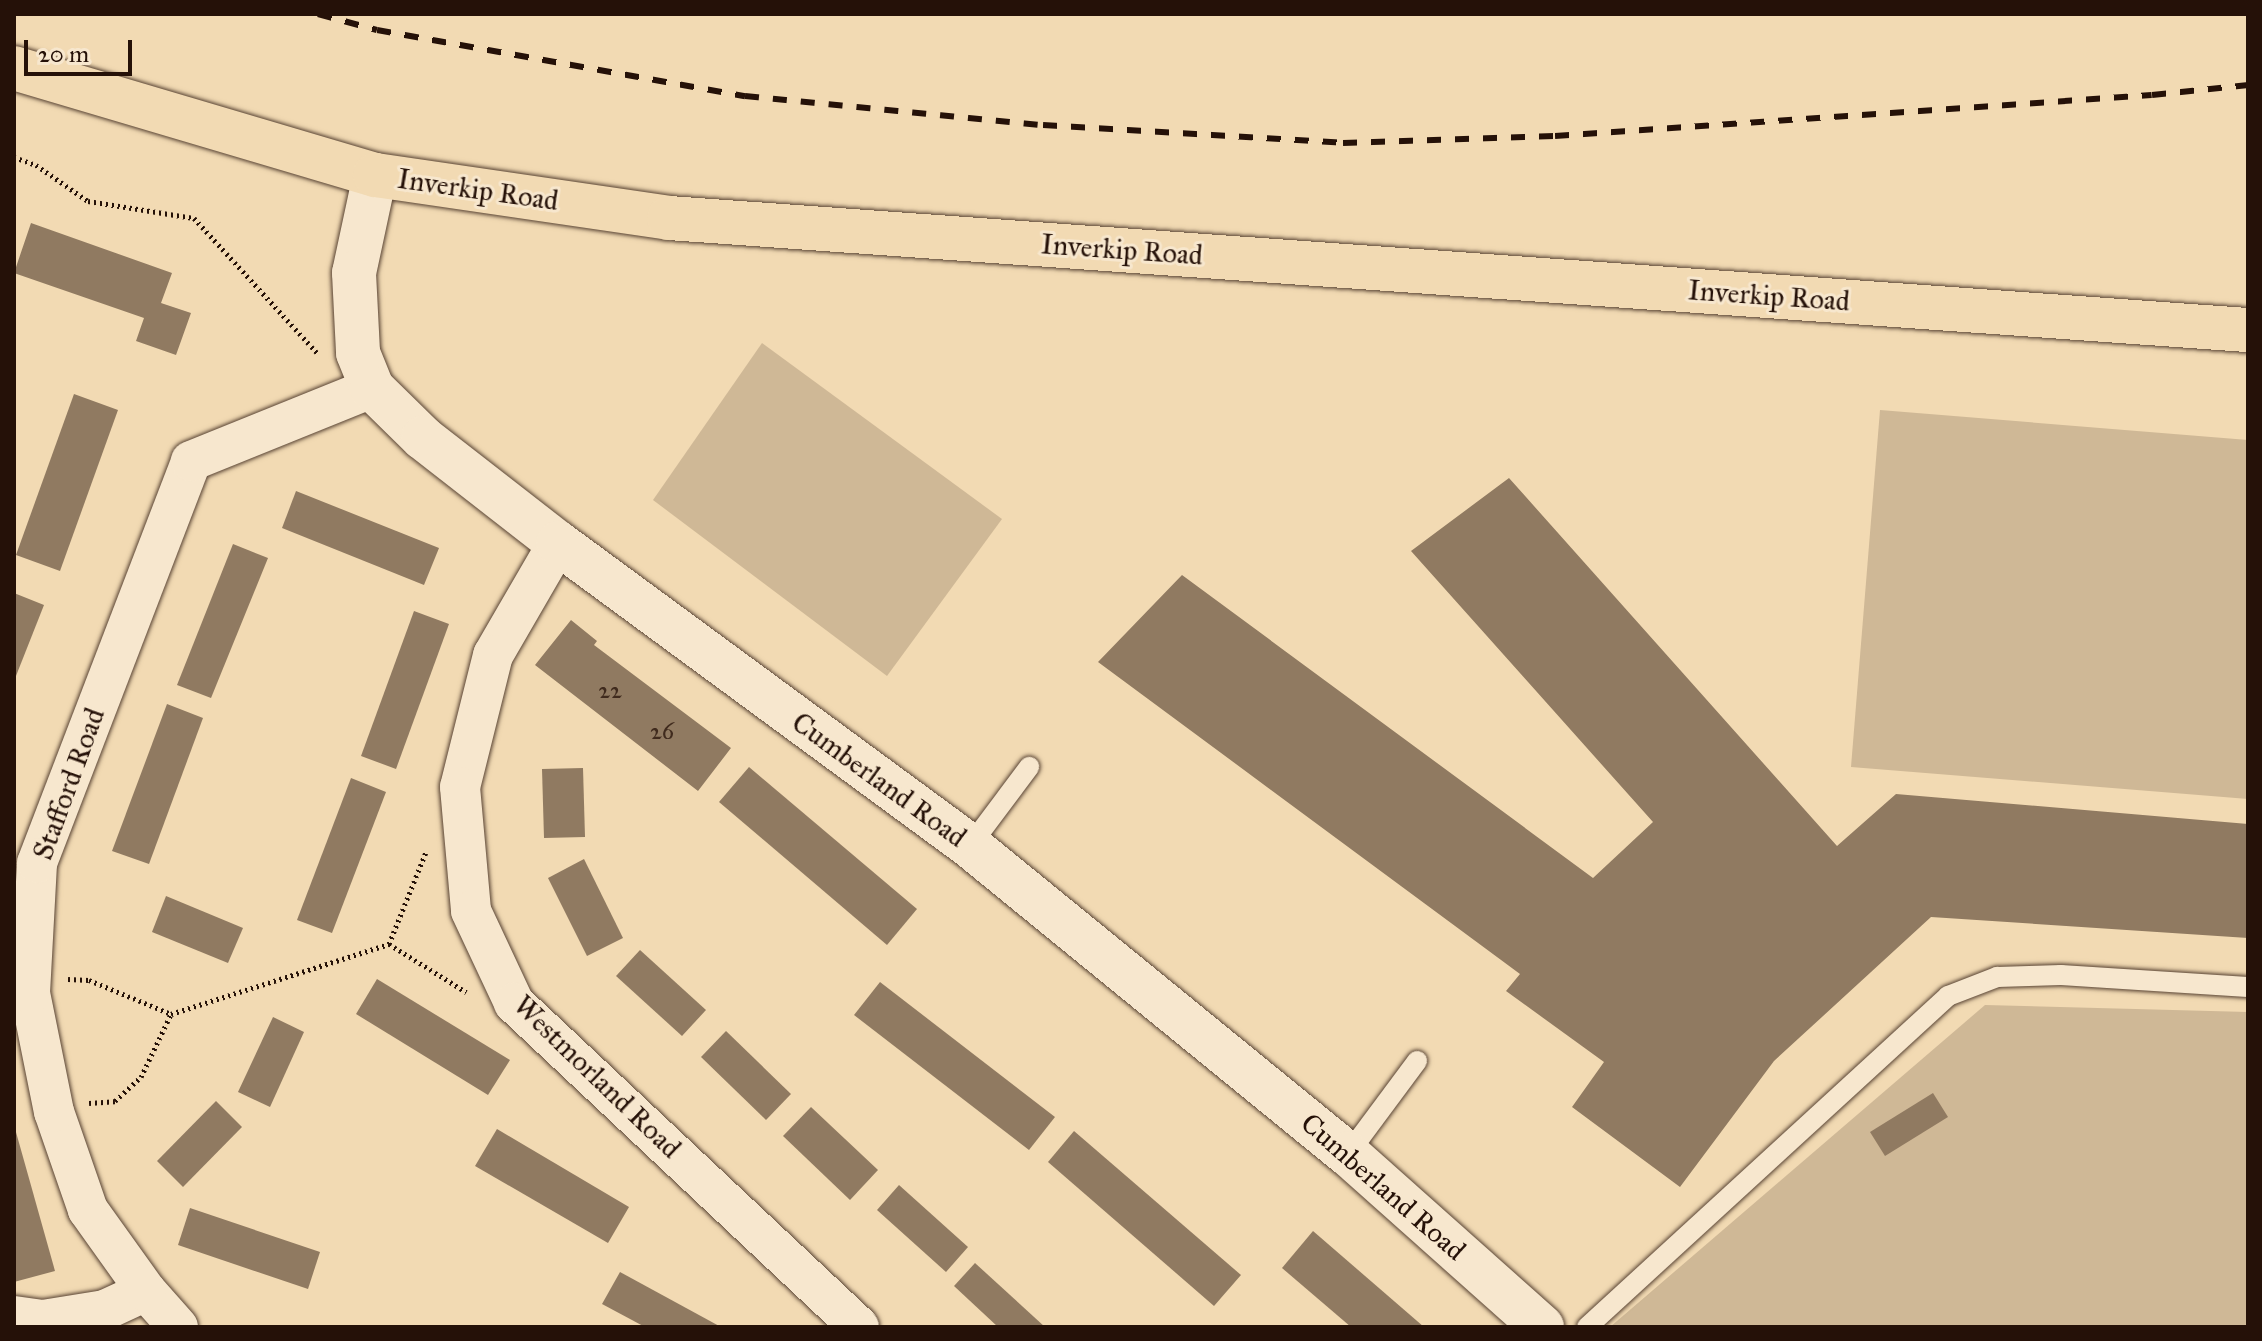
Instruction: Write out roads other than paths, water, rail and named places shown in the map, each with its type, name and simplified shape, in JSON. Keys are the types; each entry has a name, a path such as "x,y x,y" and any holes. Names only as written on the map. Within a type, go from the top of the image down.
{"highway":[{"name":"Inverkip Road","path":"14,68 375,175 669,218 2248,330"}],"street":[{"path":"365,371 354,273 375,175"},
{"name":"Cumberland Road","path":"365,371 423,438 558,543 970,846 1348,1154 1542,1327"},
{"name":"Stafford Road","path":"178,1327 146,1291 88,1210 54,1112 30,993 26,865 191,461 365,371"},
{"name":"Westmorland Road","path":"558,543 493,655 460,787 471,911 514,1003 859,1327"},
{"path":"14,1316 43,1320 105,1310 146,1291"}],"lane":[{"path":"970,846 1029,767"},
{"path":"1587,1327 1948,996 1997,977 2061,975 2248,987"},
{"path":"1348,1154 1417,1061"}],"railway":[{"path":"318,14 377,30 745,96 1043,125 1343,143 1555,136 2152,95 2248,85"}]}
